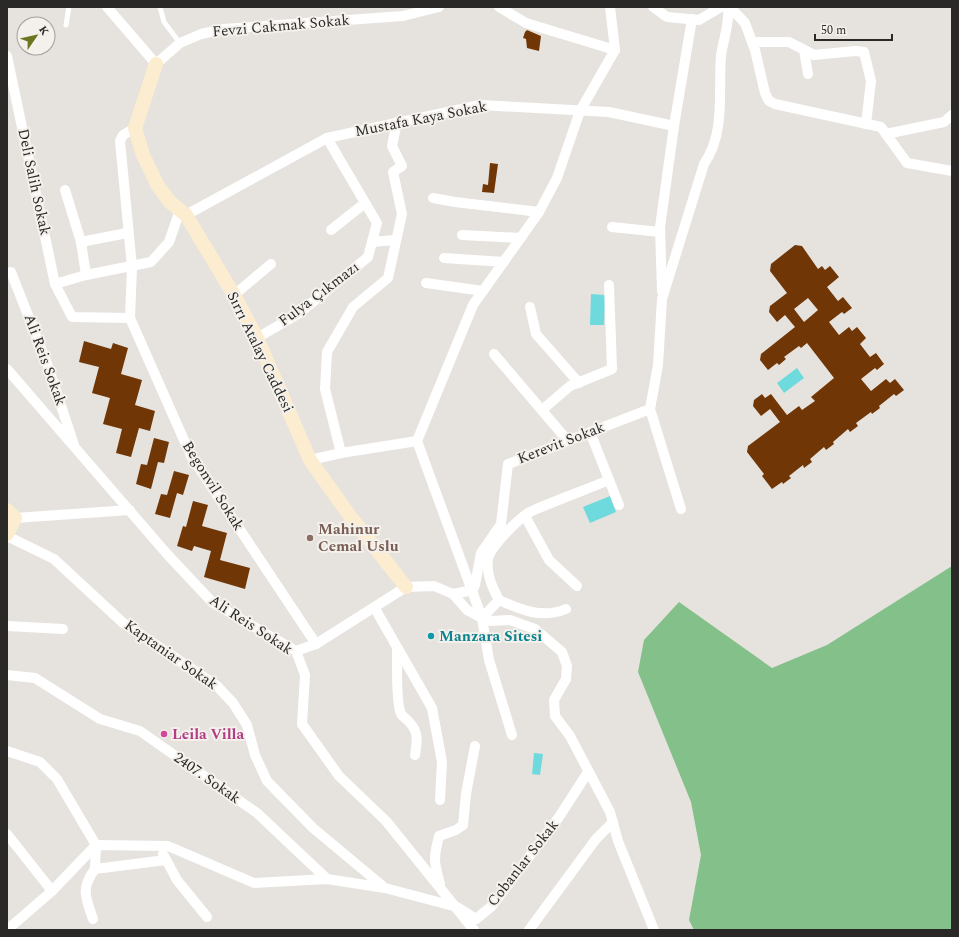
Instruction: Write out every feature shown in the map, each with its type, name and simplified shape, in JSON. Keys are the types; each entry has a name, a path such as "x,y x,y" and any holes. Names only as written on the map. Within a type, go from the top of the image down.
{"street":[{"path":"107,7 156,64 135,128 123,135 120,141 127,233 132,267 130,318"},
{"name":"Fevzi Cakmak Sokak","path":"156,64 180,43 201,34 224,29 403,16 439,7"},
{"path":"499,7 526,23 615,50"},
{"path":"512,735 489,660 482,618 417,441 473,305 540,212 557,178 580,111 615,50 610,7"},
{"path":"653,7 667,17 699,20 721,7"},
{"path":"729,7 744,23 752,42 765,93 769,101 775,104 881,127 907,164 952,171"},
{"path":"662,299 704,164 711,154 719,129 721,55 729,7"},
{"path":"681,509 650,409 658,365 662,299 660,232 674,126 692,19"},
{"path":"752,42 789,42 814,55 855,51 864,52 871,81 866,124"},
{"path":"804,50 808,74"},
{"name":"Deli Salih Sokak","path":"7,56 55,284 72,317 130,318"},
{"name":"Mustafa Kaya Sokak","path":"183,212 327,138 480,105 609,112 674,126"},
{"path":"886,134 944,122 952,115"},
{"name":"Fulya Çıkmazı","path":"341,453 325,389 327,352 353,307 388,278 395,240 402,214 393,172 402,166 392,146 397,122"},
{"name":"Sırrı Atalay Caddesi","path":"135,128 143,155 158,186 170,202 183,212 234,295 257,338 310,460 350,516 406,587"},
{"name":"Fulya Çıkmazı","path":"257,338 298,314 368,257 377,223 327,138"},
{"name":"Deli Salih Sokak","path":"65,190 81,242 86,275"},
{"path":"433,198 454,202 540,212"},
{"path":"331,230 365,203"},
{"path":"55,284 86,275 151,262 169,242 183,212"},
{"path":"612,228 660,232"},
{"path":"81,242 127,233"},
{"path":"462,235 521,238"},
{"path":"372,242 395,240"},
{"path":"444,258 504,262"},
{"path":"234,295 271,264"},
{"name":"Ali Reis Sokak","path":"12,272 48,366 76,448"},
{"path":"426,283 483,291"},
{"path":"542,410 570,386 612,369 609,285"},
{"path":"530,307 536,334 579,383"},
{"name":"Begonvil Sokak","path":"130,318 191,456 316,644"},
{"path":"494,354 568,441"},
{"name":"Ali Reis Sokak","path":"7,369 167,554 213,603 296,651 305,675 302,724 339,776 386,820 474,930"},
{"name":"Kerevit Sokak","path":"472,590 475,585 480,553 501,524 508,464 650,409"},
{"path":"590,432 619,505"},
{"path":"310,460 341,453 417,441"},
{"path":"566,609 555,613 540,614 527,612 499,600 489,577 488,559 490,552 501,538 528,513 610,480"},
{"path":"7,535 11,514 130,510"},
{"path":"525,516 549,560 577,586"},
{"name":"Kaptaniar Sokak","path":"7,535 54,559 122,622 217,686 233,703 247,725 255,755 267,781 314,828 385,888"},
{"path":"296,651 316,644 406,587 434,586 453,594 467,610 482,618 491,621 510,620 535,629 562,652 567,666 566,679 554,700 555,716 570,736 610,812 624,855 654,930"},
{"path":"453,594 472,590"},
{"path":"482,618 499,600"},
{"path":"374,607 432,708 442,762 440,800"},
{"path":"7,626 63,629"},
{"path":"397,649 396,680 401,714 411,723 416,732 418,742 415,755"},
{"name":"2407. Sokak","path":"7,675 35,678 100,719 140,731 257,813 327,879"},
{"path":"441,888 434,860 436,847 439,836 456,830 463,825 466,794 475,746"},
{"path":"7,751 40,762 57,779 96,845 95,870 87,880 85,891 92,919"},
{"name":"Cobanlar Sokak","path":"96,845 168,846 254,883 327,879 385,888 456,907 476,919 492,906 559,817 588,772"},
{"path":"529,930 596,839 613,822"},
{"path":"7,834 52,891"},
{"path":"7,930 52,891 96,845"},
{"path":"159,846 177,880 207,917"},
{"path":"95,870 166,860"}],"lane":[{"path":"66,25 69,7"},
{"path":"160,7 164,22 180,43"}],"green space":[{"path":"952,566 952,930 694,930 689,920 701,855 691,802 638,672 644,640 679,602 772,668 827,645"}],"water":[{"path":"591,294 605,295 604,325 590,325"},
{"path":"797,368 804,378 784,393 777,383"},
{"path":"610,496 616,512 590,523 583,507"},
{"path":"534,753 543,754 540,775 532,774"}],"building":[{"path":"527,30 541,36 539,51 527,48 526,39 523,38"},
{"path":"490,163 498,164 494,193 482,192 483,184 488,185"},
{"path":"795,245 802,246 818,269 822,266 825,270 830,266 839,277 827,287 838,301 843,297 852,308 844,314 842,312 829,322 839,335 849,327 852,331 857,327 866,338 860,344 870,357 876,353 884,364 877,370 875,368 861,379 871,391 886,379 890,383 895,379 904,390 896,396 894,394 879,406 880,408 872,414 871,412 856,423 858,426 850,432 848,429 826,450 824,447 810,459 812,462 804,468 803,465 789,476 791,478 772,489 762,476 764,474 747,452 748,446 780,422 770,409 761,416 753,406 754,400 762,394 765,398 771,394 787,415 799,406 802,410 815,401 811,397 834,378 807,343 801,348 799,346 784,357 786,359 779,365 777,363 768,370 760,360 761,354 795,327 785,315 777,322 769,312 770,306 787,293 770,271 771,264","holes":["808,298 818,310 804,322 794,309"]},
{"path":"84,341 111,349 113,343 128,348 121,374 142,380 135,405 155,411 150,431 139,428 131,457 116,453 122,429 103,424 110,398 92,393 99,367 79,362"},
{"path":"154,438 169,442 164,463 158,462 151,489 136,484 141,464 147,465"},
{"path":"174,471 189,475 183,495 177,493 170,518 155,514 161,494 167,495"},
{"path":"193,501 208,505 202,526 227,533 220,560 250,568 245,589 204,577 211,551 194,546 192,551 177,546 183,526 186,527"}],"place":[{"name":"Mahinur Cemal Uslu","path":"310,538"},
{"name":"Manzara Sitesi","path":"431,636"},
{"name":"Leila Villa","path":"164,734"}]}
